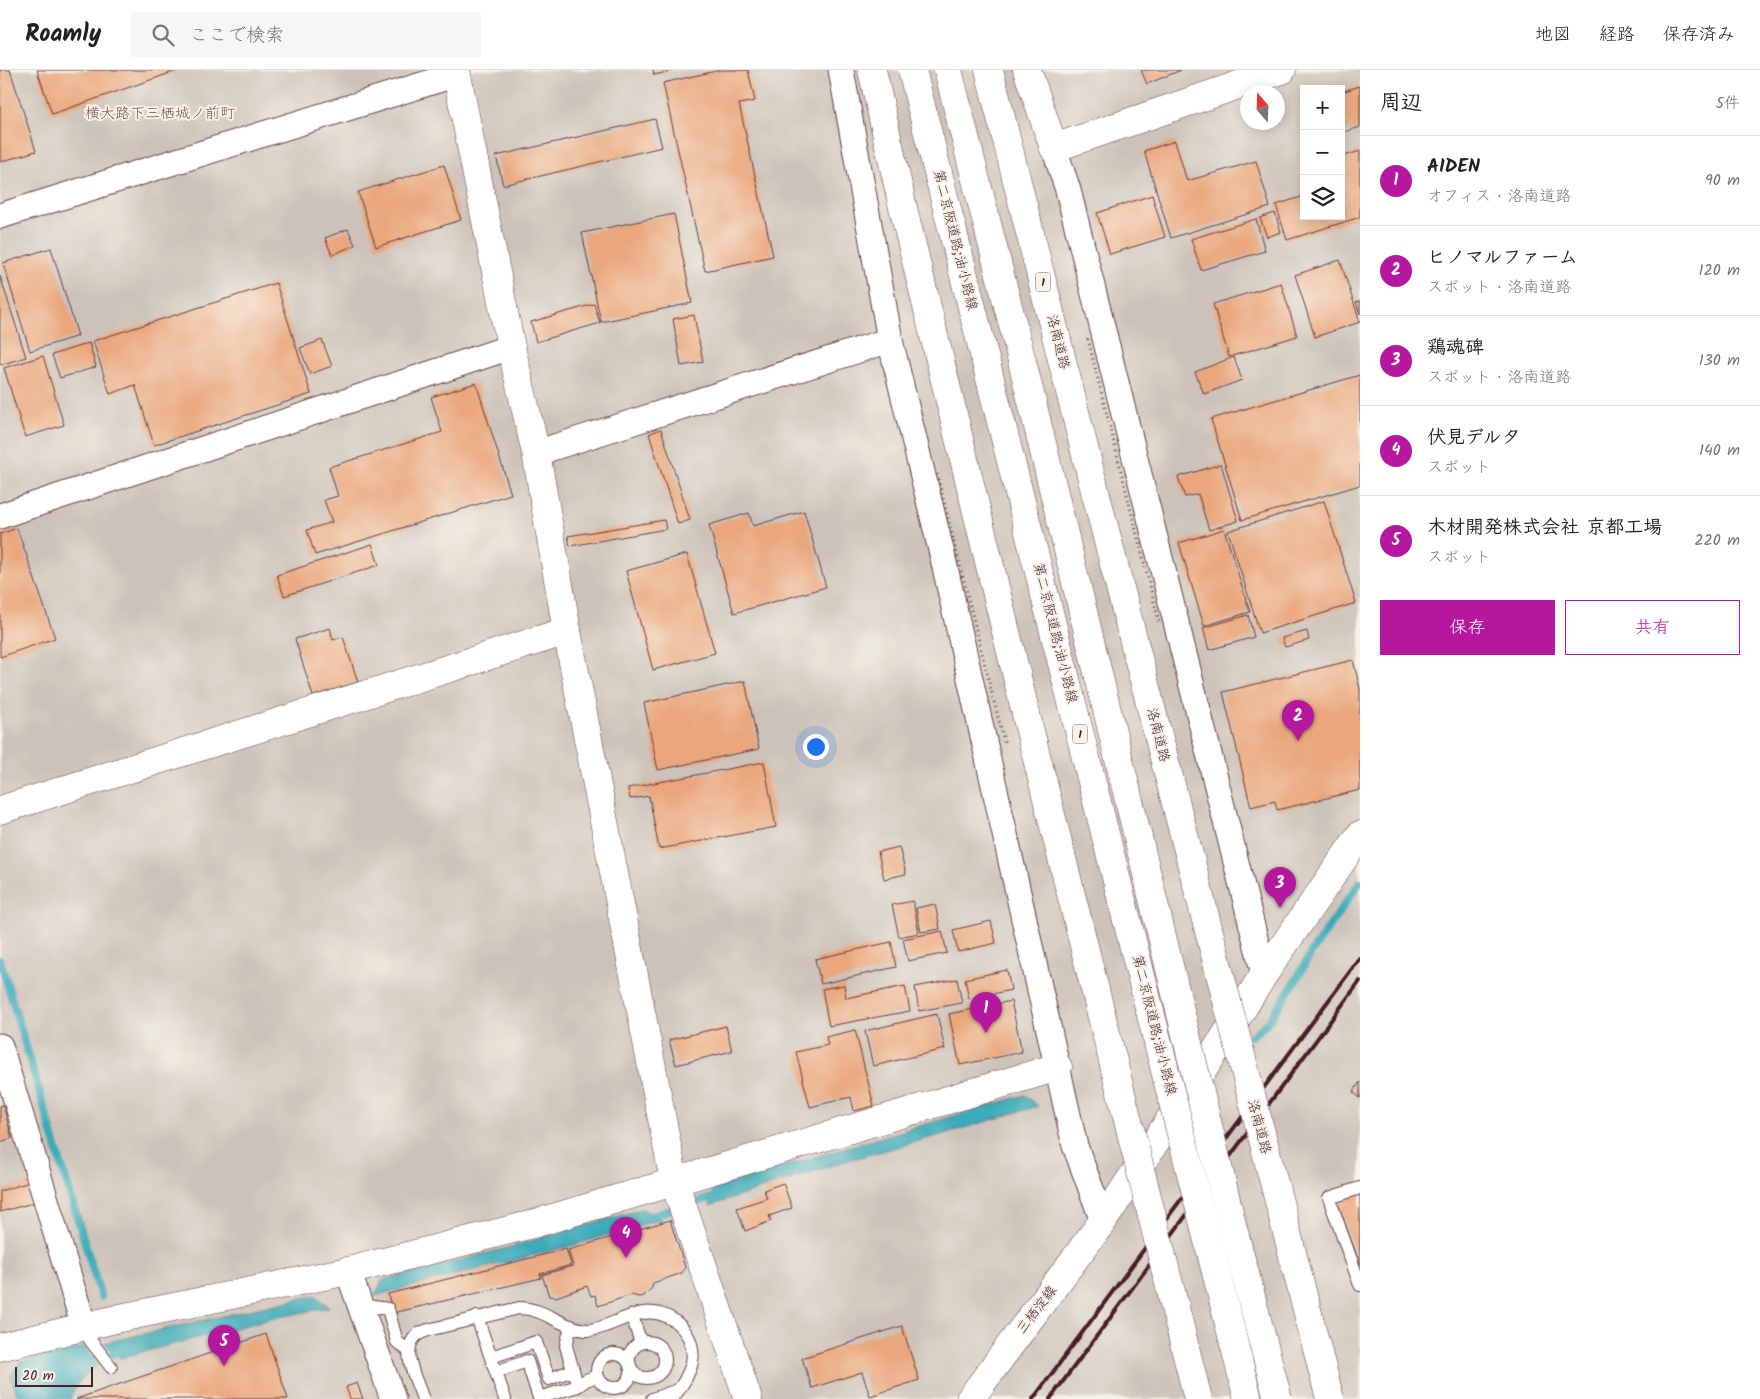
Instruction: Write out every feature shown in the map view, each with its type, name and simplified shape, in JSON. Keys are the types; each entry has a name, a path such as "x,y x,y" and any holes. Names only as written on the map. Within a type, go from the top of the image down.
{"main road":[{"path":"872,70 904,212 1033,742 1198,1399"},
{"name":"第二京阪道路;油小路線","path":"912,70 1248,1399"},
{"name":"第二京阪道路;油小路線","path":"948,70 1022,361 1234,1232 1278,1399"},
{"name":"洛南道路","path":"989,70 1096,495 1330,1399"},
{"path":"1026,70 1054,148 1282,70"},
{"path":"456,72 510,347 536,453 567,631 674,1181 684,1216 748,1399"},
{"path":"0,810 567,631"},
{"name":"三栖淀線","path":"970,1399 1103,1221 1264,974 1360,835"},
{"path":"0,1347 87,1334 354,1286 533,1224 1058,1067"}],"street":[{"path":"842,70 890,340 942,554 1075,1146 1103,1221"},
{"path":"0,216 456,72"},
{"path":"1054,148 1070,200 1264,974"},
{"path":"536,453 890,340"},
{"path":"0,516 510,347"},
{"path":"0,1046 87,1334"},
{"path":"354,1286 393,1399"}],"lane":[{"path":"1360,1188 1329,1198 1360,1285"},
{"path":"354,1286 388,1308 397,1342 409,1351"},
{"path":"423,1399 409,1359 410,1344 418,1335 428,1330 519,1308 530,1308 571,1326 590,1330 644,1313 662,1314 674,1320 684,1330 691,1343 692,1362 688,1374 675,1395 652,1399"},
{"path":"632,1316 641,1343"},
{"path":"477,1317 505,1399"},
{"path":"571,1326 566,1346 579,1389"},
{"path":"87,1334 112,1367"},
{"path":"491,1357 536,1342 549,1378 573,1370"},
{"path":"630,1365 622,1356 611,1354 605,1356 597,1364 597,1376 603,1385 608,1388 620,1388 631,1376 630,1365 629,1359 633,1349 641,1343 653,1343 663,1350 665,1356 660,1373 648,1378 637,1374 630,1365"},
{"path":"496,1372 527,1361 539,1398 579,1389 586,1380 597,1376"}],"shaded area":[{"path":"0,70 1360,70 1360,1399 0,1399"}],"water":[{"path":"1025,1095 1038,1106 842,1162 710,1206 713,1189"},
{"path":"642,1209 661,1219 574,1245 374,1296 383,1280 507,1248"},
{"path":"315,1295 329,1307 270,1319 120,1358 104,1343"},
{"path":"84,1347 97,1365 77,1384 71,1399 19,1399 10,1376 20,1362"}],"building":[{"path":"0,70 10,70 36,151 0,162"},
{"path":"37,70 179,70 52,114"},
{"path":"653,70 672,70 672,71 654,75"},
{"path":"720,70 748,70 755,101 739,104 773,256 705,271 663,83"},
{"path":"1141,70 1181,70 1147,84"},
{"path":"1360,86 1360,127 1345,132 1345,130 1345,91"},
{"path":"655,119 662,147 503,185 496,156"},
{"path":"1175,141 1187,181 1256,161 1270,207 1171,238 1144,151"},
{"path":"1360,151 1360,217 1287,240 1276,205 1300,197 1300,220 1345,220 1345,156"},
{"path":"444,165 461,220 376,247 358,192"},
{"path":"1152,195 1165,237 1110,254 1097,213"},
{"path":"1275,213 1281,232 1267,237 1260,218"},
{"path":"674,214 692,303 601,322 582,233"},
{"path":"1256,219 1265,251 1201,270 1191,239"},
{"path":"348,229 355,245 332,255 325,238"},
{"path":"51,248 78,336 30,351 3,263"},
{"path":"1340,260 1360,322 1315,337 1295,275"},
{"path":"0,276 26,357 0,365"},
{"path":"276,283 311,394 154,445 135,385 110,394 93,341"},
{"path":"1281,283 1297,336 1229,357 1213,304"},
{"path":"1360,301 1360,314 1356,302"},
{"path":"594,304 600,323 536,342 531,322"},
{"path":"694,315 703,362 681,366 673,319"},
{"path":"322,340 332,366 310,374 300,348"},
{"path":"89,343 96,367 60,378 52,355"},
{"path":"43,356 64,425 25,437 4,368"},
{"path":"1234,357 1242,380 1204,394 1195,372"},
{"path":"1360,375 1360,485 1242,520 1211,419"},
{"path":"476,383 511,494 315,555 307,530 332,522 324,500 338,496 329,467 442,432 431,397"},
{"path":"661,429 690,520 678,524 649,434"},
{"path":"1221,464 1238,521 1209,530 1198,494 1185,497 1178,477"},
{"path":"1324,501 1356,603 1260,633 1228,531"},
{"path":"804,511 826,587 734,613 709,525 749,513 753,526"},
{"path":"664,520 666,529 570,546 568,536"},
{"path":"17,528 55,638 0,657 0,534"},
{"path":"1224,529 1250,612 1204,626 1179,543"},
{"path":"372,544 379,565 284,596 277,575"},
{"path":"687,554 715,653 653,670 626,571"},
{"path":"1248,615 1254,637 1209,650 1203,628"},
{"path":"330,628 333,640 343,637 358,682 313,696 295,639"},
{"path":"1307,631 1309,640 1285,647 1282,638"},
{"path":"1353,660 1360,689 1360,790 1277,810 1275,801 1251,807 1223,692"},
{"path":"745,681 759,749 658,770 644,703"},
{"path":"764,762 776,827 659,849 649,796 630,799 628,788"},
{"path":"899,847 906,874 884,879 878,852"},
{"path":"913,901 919,933 899,937 892,905"},
{"path":"935,904 940,929 921,932 916,908"},
{"path":"991,921 996,943 958,952 953,930"},
{"path":"942,931 947,953 908,961 903,939"},
{"path":"891,942 896,967 821,984 815,959"},
{"path":"1007,970 1011,990 969,999 965,979"},
{"path":"957,979 962,1003 919,1011 915,987"},
{"path":"844,985 846,998 905,986 910,1011 829,1026 822,989"},
{"path":"1011,1001 1022,1052 960,1065 949,1014"},
{"path":"937,1014 945,1049 873,1066 865,1031"},
{"path":"726,1026 732,1051 676,1065 669,1040"},
{"path":"855,1030 874,1106 854,1111 851,1097 810,1107 796,1052 828,1045 826,1037"},
{"path":"1360,1082 1360,1098 1353,1092"},
{"path":"3,1105 12,1138 0,1142 0,1106"},
{"path":"30,1182 36,1202 0,1212 0,1191"},
{"path":"783,1183 792,1208 769,1216 771,1221 745,1231 737,1208 767,1198 764,1190"},
{"path":"1360,1194 1360,1265 1337,1201"},
{"path":"670,1220 685,1267 682,1273 653,1283 652,1288 644,1296 631,1295 598,1306 595,1295 591,1296 587,1286 556,1297 549,1296 542,1275 573,1266 568,1250"},
{"path":"566,1249 571,1265 540,1274 541,1278 393,1313 388,1294"},
{"path":"902,1326 919,1380 870,1396 862,1372 812,1388 802,1358"},
{"path":"266,1334 288,1399 76,1399"},
{"path":"357,1383 363,1399 350,1399 346,1387"}],"waterway":[{"path":"1252,1036 1267,1023 1295,982 1311,953 1360,882"},
{"path":"0,960 101,1297"},
{"path":"645,1218 720,1195"},
{"path":"85,1361 124,1351"}],"railway":[{"path":"1033,1399 1360,958"},
{"path":"1050,1399 1360,981"}],"place":[{"name":"ヒノマルファーム","path":"1298,741"},
{"name":"鶏魂碑","path":"1280,908"},
{"name":"AIDEN","path":"986,1033"},
{"name":"伏見デルタ","path":"626,1258"},
{"name":"木材開発株式会社 京都工場","path":"224,1366"}],"district":[{"name":"横大路下三栖城ノ前町","path":"160,114"}]}
